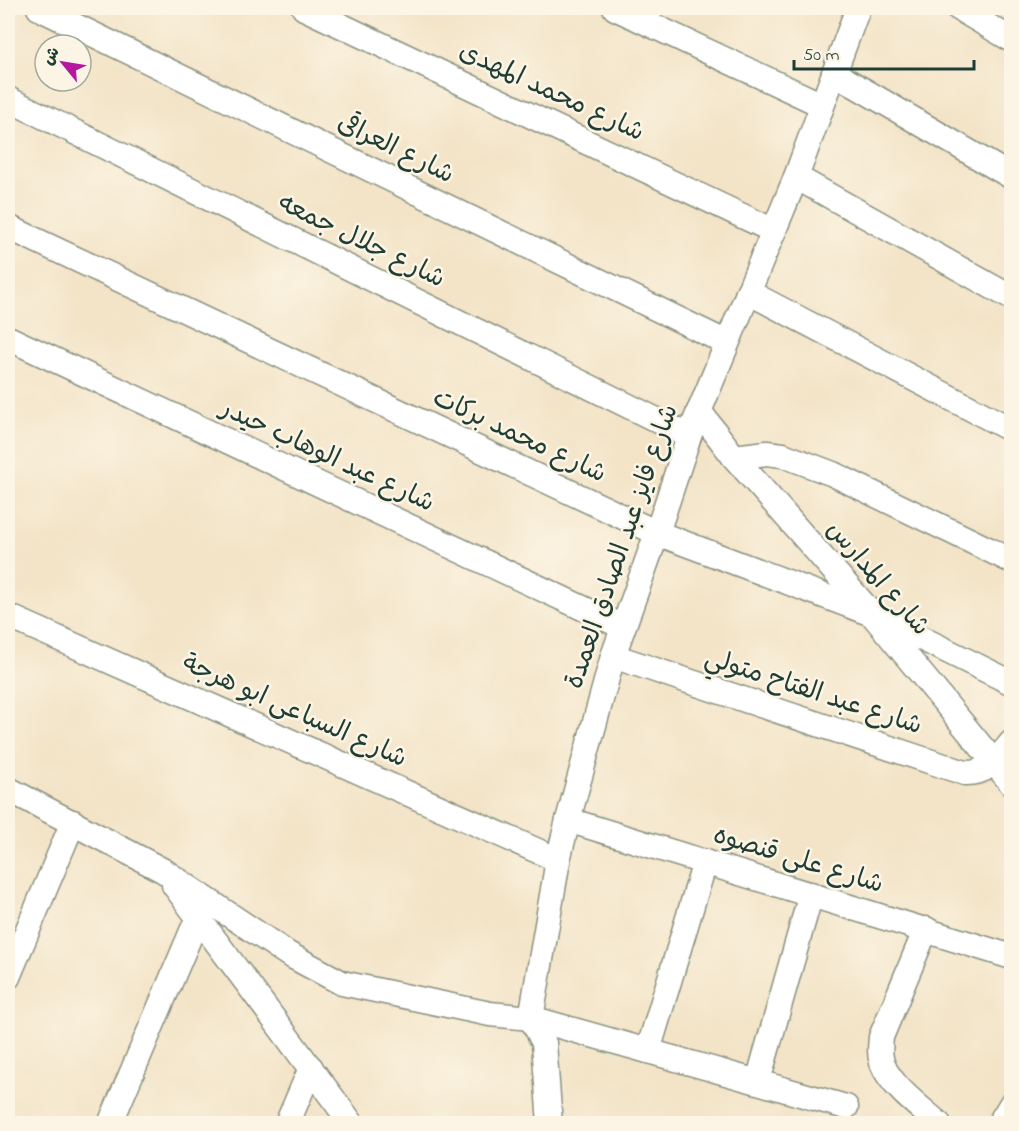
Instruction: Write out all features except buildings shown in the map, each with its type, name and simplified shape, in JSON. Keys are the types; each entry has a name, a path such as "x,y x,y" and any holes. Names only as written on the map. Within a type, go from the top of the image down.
{"street":[{"name":"شارع العراقى","path":"39,8 727,343"},
{"name":"شارع محمد المهدى","path":"304,8 774,231"},
{"path":"615,8 822,105"},
{"name":"شارع فايز عبد الصادق العمدة","path":"531,1018 558,860 613,656 689,436 796,177 858,8"},
{"path":"958,8 1011,40"},
{"path":"834,73 1011,177"},
{"name":"شارع جلال جمعه","path":"8,99 689,436"},
{"path":"796,177 1011,298"},
{"name":"شارع محمد بركات","path":"8,227 657,533 872,614 1011,683"},
{"path":"748,292 1011,430"},
{"name":"شارع عبد الوهاب حيدر","path":"8,338 623,627"},
{"name":"شارع المدارس","path":"699,411 734,457 872,614 1011,784"},
{"path":"734,457 758,453 783,455 832,474 1011,561"},
{"name":"شارع السباعى ابو هرجة","path":"8,616 558,860"},
{"name":"شارع عبد الفتاح متولي","path":"613,656 965,774 976,774 986,770 994,763"},
{"path":"994,763 1011,742"},
{"path":"8,789 164,871 288,954 342,983 490,1014 531,1018 846,1107"},
{"name":"شارع على قنصوه","path":"568,820 1011,957"},
{"path":"8,977 74,822"},
{"path":"648,1051 705,862"},
{"path":"164,871 352,1124"},
{"path":"758,1082 811,894"},
{"path":"110,1124 198,917"},
{"path":"926,929 881,1037 879,1051 882,1064 889,1077 927,1120"},
{"path":"531,1018 544,1043 550,1124"},
{"path":"287,1124 311,1068"},
{"path":"999,1124 1011,1103"}]}
